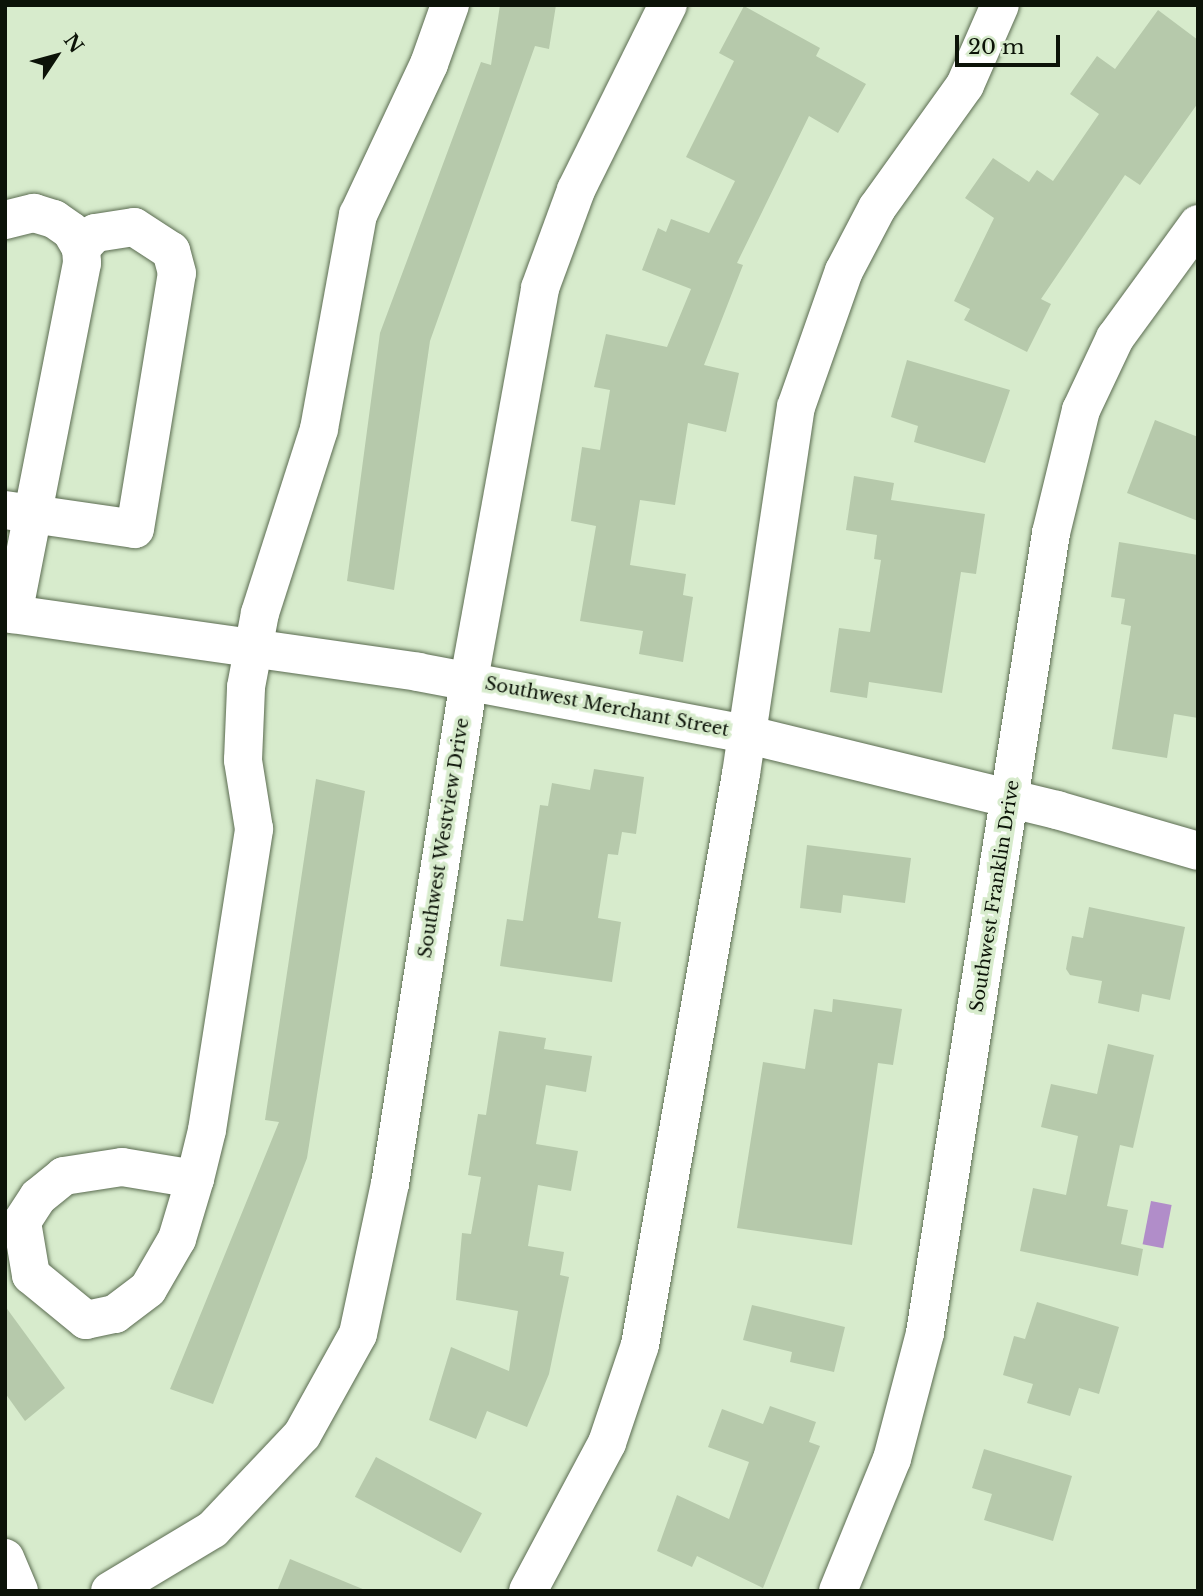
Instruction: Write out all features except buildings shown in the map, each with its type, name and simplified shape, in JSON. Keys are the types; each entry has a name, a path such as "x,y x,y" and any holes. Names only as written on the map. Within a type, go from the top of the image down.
{"street":[{"path":"195,1180 122,1167 64,1176 38,1197 22,1222 31,1275 86,1320 115,1314 148,1289 177,1239 195,1180 222,1048 254,829 243,760 253,652 278,552 319,429 358,215 429,64 450,5"},
{"name":"Southwest Westview Drive","path":"110,1591 213,1529 302,1435 358,1334 390,1184 469,680 540,288 576,190 668,5"},
{"path":"528,1591 607,1443 640,1345 746,734 801,395 844,271 885,196 965,85 1000,5"},
{"path":"5,220 34,213 54,219 71,231 81,248"},
{"name":"Southwest Franklin Drive","path":"838,1591 892,1459 925,1333 1051,533 1081,410 1115,338 1198,223"},
{"path":"9,614 19,512 81,248 94,233 134,227 171,251 177,273 135,529 19,512"},
{"name":"Southwest Merchant Street","path":"9,614 253,652 469,680 746,734 1010,799 1198,851"}],"shaded area":[{"path":"1151,1201 1172,1205 1163,1248 1143,1244"}]}
